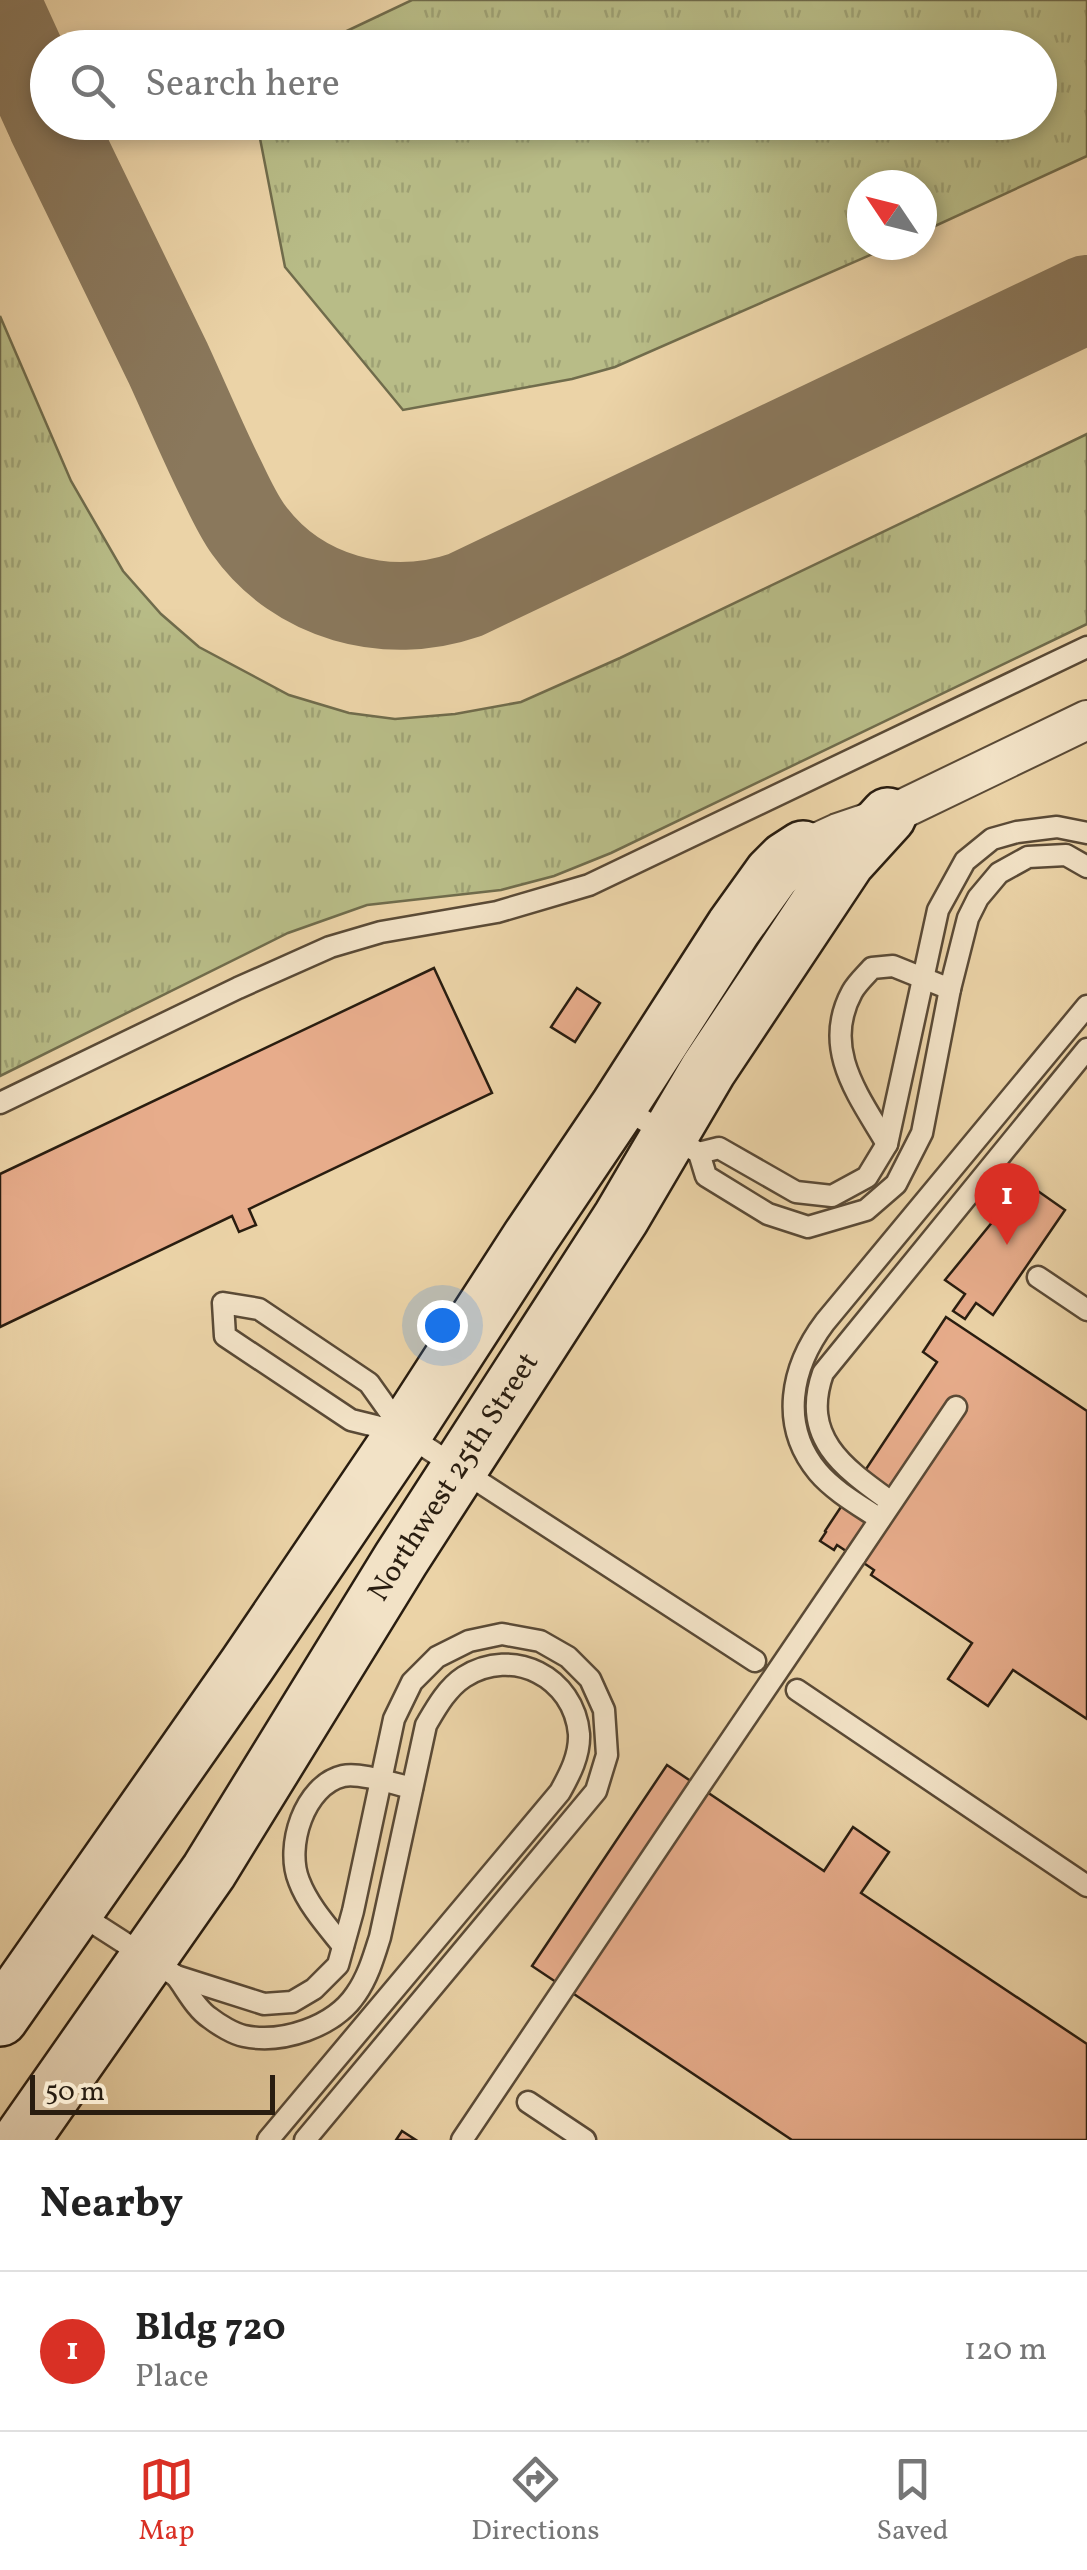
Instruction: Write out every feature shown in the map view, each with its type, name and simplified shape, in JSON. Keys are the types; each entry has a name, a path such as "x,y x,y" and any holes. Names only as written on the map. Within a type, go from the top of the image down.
{"street":[{"name":"Northwest 25th Street","path":"0,2018 404,1432 761,888 786,860 804,850 838,833 888,816 1087,720"},
{"name":"Northwest 25th Street","path":"21,2140 161,1967 209,1871 458,1468 622,1218 685,1144 708,1070 847,861 888,816"}],"lane":[{"path":"0,1103 330,947 381,932 498,912 589,885 1087,647"},
{"path":"620,1106 685,1144 720,1148 796,1192 832,1196 867,1176 887,1144 938,910 965,861 992,839 1017,832 1057,828 1087,834"},
{"path":"685,1144 706,1176 768,1214 808,1226 866,1210 896,1184 922,1133 950,989 968,918 978,898 999,873 1028,857 1066,855 1087,866"},
{"path":"887,1144 852,1085 840,1052 842,1021 852,991 872,968 893,966 950,989"},
{"path":"885,1511 853,1488 819,1474 800,1442 792,1409 797,1376 808,1348 825,1322 1087,1006"},
{"path":"853,1488 820,1432 815,1411 823,1373 1087,1049"},
{"path":"1038,1277 1087,1310"},
{"path":"404,1432 350,1420 225,1336 223,1302 259,1308 368,1383 404,1432 755,1661"},
{"path":"462,2140 956,1406"},
{"path":"76,1912 161,1967 264,2004 292,2002 314,1989 338,1965 394,1719 412,1682 436,1657 469,1641 502,1634 540,1641 568,1657 590,1679 604,1710 606,1755 596,1791 304,2140"},
{"path":"161,1967 207,2017 242,2036 272,2038 308,2029 339,2014 355,1996 369,1970 426,1725 444,1696 464,1676 494,1665 519,1666 541,1673 561,1688 571,1702 579,1736 574,1768 560,1792 268,2140"},
{"path":"798,1690 1087,1886"},
{"path":"343,1946 297,1879 294,1854 302,1816 311,1798 328,1781 347,1774 412,1788"},
{"path":"528,2102 584,2140"}],"green space":[{"path":"412,0 1087,0 1087,156 937,225 937,170 847,170 847,260 859,260 615,367 572,379 403,410 285,267 260,140 1057,140 1057,30 349,30"},
{"path":"0,316 71,481 123,571 161,614 199,647 289,695 349,713 395,719 455,714 521,702 1087,434 1087,624 611,853 554,876 501,890 367,905 288,933 0,1076"}],"building":[{"path":"434,968 492,1093 249,1209 256,1225 239,1232 232,1216 0,1327 0,1174"},
{"path":"577,988 600,1003 575,1042 551,1027"},
{"path":"1025,1182 1065,1210 993,1315 976,1303 965,1319 953,1311 965,1294 945,1280"},
{"path":"946,1317 1087,1411 1087,1719 1013,1670 988,1706 948,1679 972,1643 871,1575 874,1570 855,1557 837,1545 834,1550 820,1541 937,1362 923,1352"},
{"path":"667,1765 824,1871 853,1827 889,1852 861,1893 1087,2044 1087,2140 792,2140 532,1966"},
{"path":"402,2131 416,2140 396,2140"}],"taxiway":[{"path":"0,10 30,76"},
{"path":"60,140 248,529 268,553 292,572 346,598 375,604 405,606 465,595 1087,299"}],"place":[{"name":"Bldg 720","path":"1007,1245"}]}
